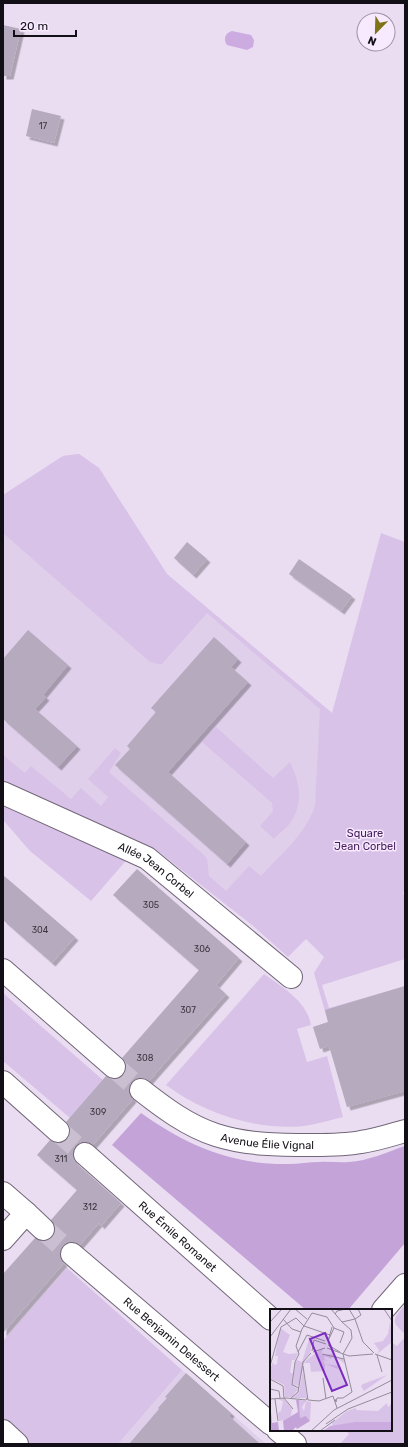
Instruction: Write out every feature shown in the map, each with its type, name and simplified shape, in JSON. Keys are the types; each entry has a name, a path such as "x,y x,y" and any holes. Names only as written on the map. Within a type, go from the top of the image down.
{"street":[{"name":"Allée Jean Corbel","path":"3,792 147,858 291,977"},
{"path":"3,970 114,1067"},
{"path":"3,1082 58,1131"},
{"name":"Avenue Élie Vignal","path":"141,1090 168,1111 190,1124 216,1135 244,1141 277,1145 340,1144 361,1142 405,1131"},
{"name":"Rue Émile Romanet","path":"85,1154 270,1318"},
{"path":"3,1193 43,1228"},
{"path":"3,1239 26,1213"},
{"name":"Rue Benjamin Delessert","path":"72,1254 270,1423"},
{"path":"384,1309 405,1285"},
{"path":"3,1431 17,1444"},
{"path":"279,1431 295,1444"}],"shaded area":[{"path":"232,31 251,35 254,40 253,47 247,50 227,45 225,36"},
{"path":"79,454 99,468 167,574 332,713 350,772 252,925 109,797 85,824 3,786 3,495 63,456"},
{"path":"141,1113 175,1135 210,1151 248,1161 288,1164 349,1162 370,1158 405,1146 405,1243 349,1309 305,1309 112,1145"},
{"path":"182,1370 266,1444 118,1444"}],"green space":[{"name":"Square Jean Corbel","path":"79,454 99,468 167,574 332,713 381,533 405,542 405,891 403,892 405,899 405,959 322,985 329,1008 405,986 405,1091 347,1107 337,1072 334,1044 320,1049 313,1027 328,1022 314,973 324,957 306,939 288,957 252,925 155,849 151,853 138,847 91,901 30,851 3,820 3,755 25,773 31,766 71,799 81,788 101,806 108,797 88,779 115,748 121,753 109,772 203,854 207,859 209,876 226,891 249,866 261,876 292,843 306,825 315,805 320,709 207,613 162,664 150,662 3,533 3,495 63,456"},
{"path":"216,727 273,778 290,762 298,785 299,801 294,816 288,825 274,839 260,826 273,811 272,803 202,742"},
{"path":"264,974 293,995 309,1016 311,1025 297,1029 307,1062 327,1056 343,1117 304,1126 286,1127 249,1123 214,1112 181,1095 166,1085"},
{"path":"3,993 103,1080 70,1118 3,1061"},
{"path":"67,1268 182,1370 118,1444 27,1444 3,1423 3,1341"},
{"path":"405,1305 405,1334 397,1326 395,1320"},
{"path":"405,1337 405,1444 340,1444 349,1434 346,1431 392,1431 392,1343 397,1346"}],"building":[{"path":"3,25 21,29 10,76 3,76"},
{"path":"32,109 61,116 54,143 26,136"},
{"path":"187,542 207,559 193,575 174,558"},
{"path":"299,559 352,596 341,611 289,574"},
{"path":"28,630 68,665 43,695 46,697 35,709 77,746 58,767 3,719 3,659"},
{"path":"214,637 238,659 231,667 248,682 168,772 246,842 227,864 115,765 130,749 127,746 156,712 151,708"},
{"path":"137,869 239,958 216,985 226,994 149,1081 142,1078 131,1082 129,1094 133,1099 93,1145 88,1142 81,1142 75,1146 73,1158 76,1163 121,1203 101,1226 99,1223 80,1245 74,1242 67,1242 63,1246 60,1252 60,1259 64,1263 3,1333 3,1274 35,1238 41,1241 46,1241 52,1237 55,1231 55,1226 51,1220 77,1190 37,1155 50,1140 56,1143 62,1143 68,1139 70,1127 66,1122 106,1076 111,1079 118,1079 124,1075 126,1063 122,1058 199,970 113,895"},
{"path":"3,875 75,937 52,963 3,920"},
{"path":"405,986 405,1091 347,1107 329,1046 320,1049 313,1027 328,1022 325,1010"},
{"path":"186,1373 231,1413 229,1416 260,1444 129,1444 159,1409 158,1408 167,1398 165,1397"}],"tunnel":[{"path":"114,1067 141,1090"},
{"path":"58,1131 85,1154"},
{"path":"43,1229 72,1254"}]}
